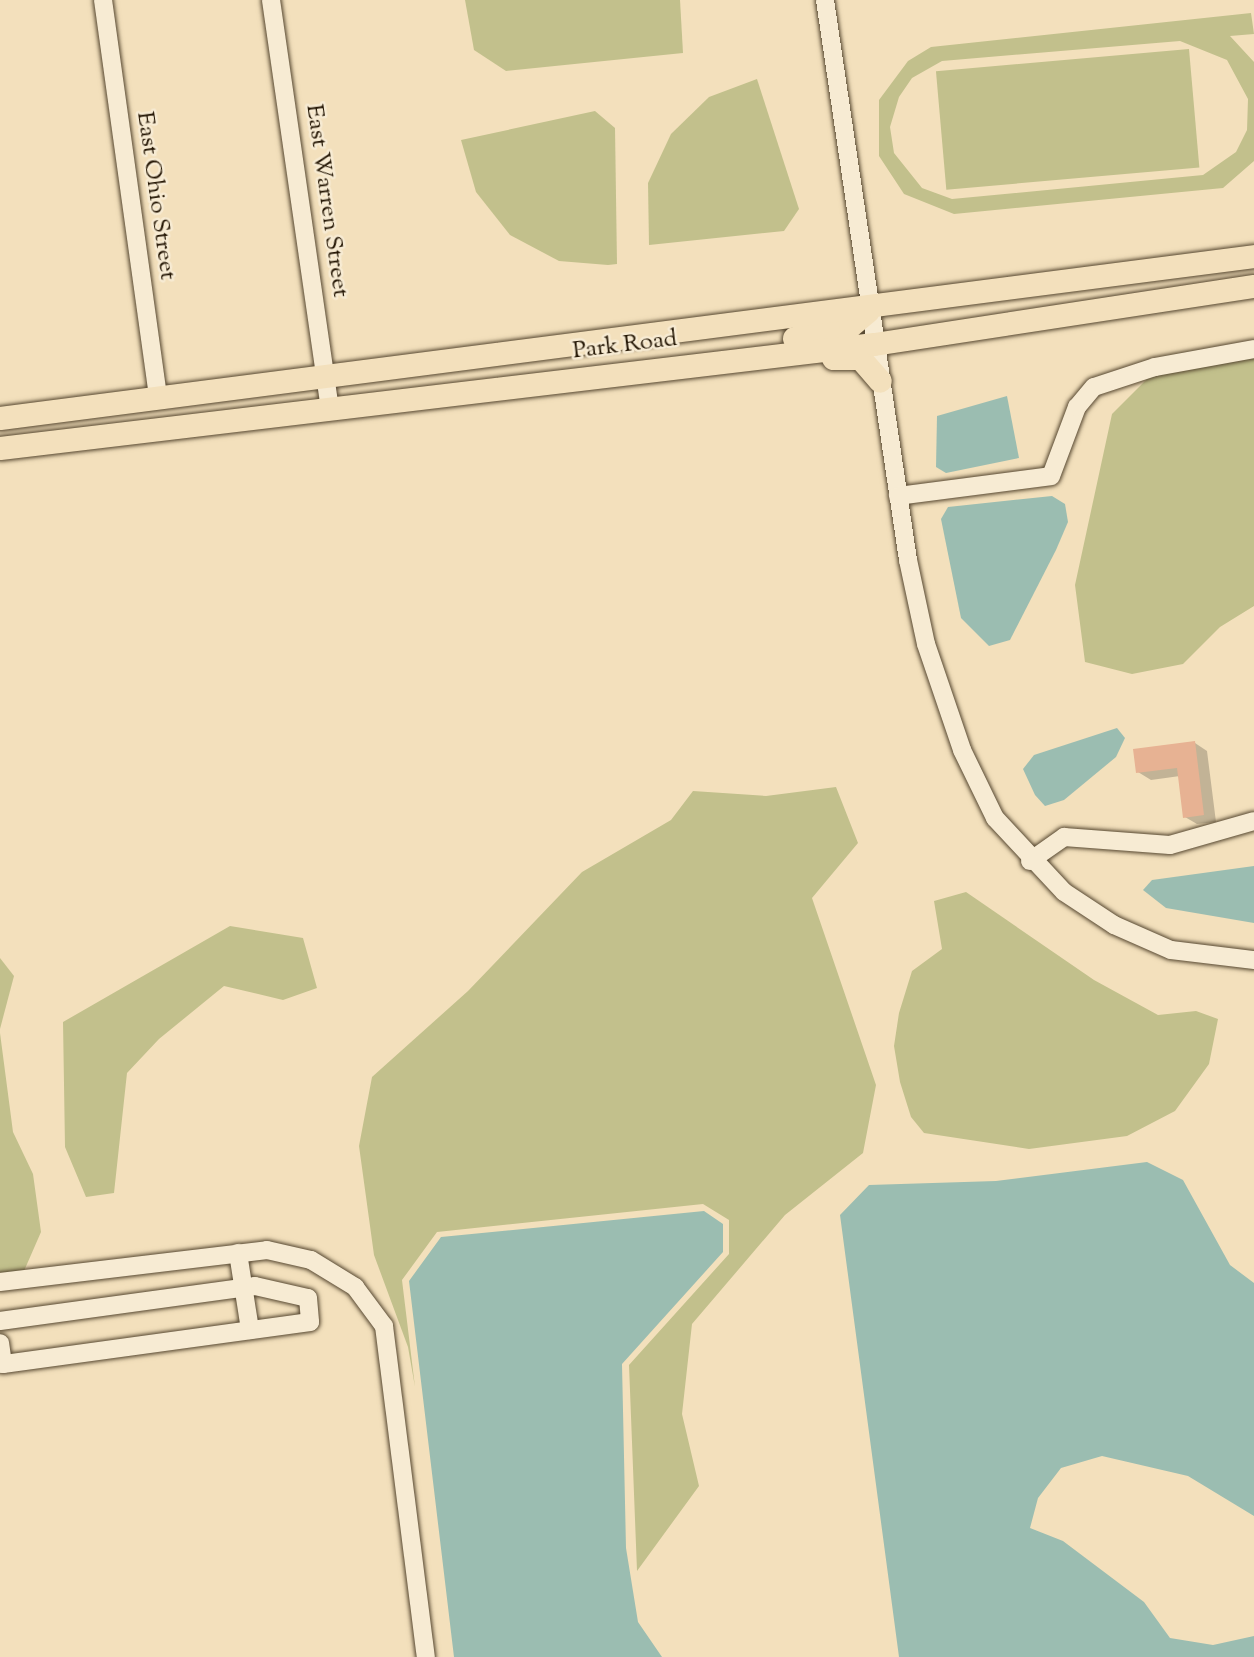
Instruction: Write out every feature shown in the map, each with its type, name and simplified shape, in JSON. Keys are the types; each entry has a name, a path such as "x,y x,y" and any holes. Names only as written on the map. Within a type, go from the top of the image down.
{"main road":[{"name":"Park Road","path":"0,418 871,309 1254,256"},
{"path":"874,344 911,315 1081,290 1102,277"},
{"name":"Park Road","path":"0,447 874,344 1254,286"},
{"path":"659,369 715,351 830,333 850,326 871,309"},
{"path":"659,369 860,358 880,381"},
{"path":"110,434 146,419 313,393 327,378"}],"street":[{"name":"East Ohio Street","path":"103,0 158,398"},
{"name":"East Warren Street","path":"271,0 330,409"},
{"path":"825,0 898,496 926,644 962,750 995,818 1030,861 1114,925 1171,950 1254,960"},
{"path":"898,496 1055,473 1077,407 1094,387 1154,367 1254,349"},
{"path":"1030,861 1064,837 1170,845 1254,821"},
{"path":"0,1282 267,1250 311,1260 355,1287 384,1326 426,1657"},
{"path":"238,1253 250,1330"},
{"path":"0,1321 243,1288 308,1297 310,1322 3,1364 0,1343"}],"shaded area":[{"path":"465,0 680,0 683,53 506,71 474,50"},
{"path":"1251,13 1254,34 1230,36 1254,62 1254,161 1223,188 954,214 904,194 879,156 879,100 908,61 931,47","holes":["1180,41 1227,60 1248,99 1247,130 1236,152 1203,175 952,199 922,188 894,153 890,127 899,97 912,78 942,61"]},
{"path":"1189,49 1199,168 946,190 936,71"},
{"path":"757,79 799,209 784,231 649,245 648,183 671,134 709,97"},
{"path":"595,111 615,128 617,264 559,261 510,235 476,192 461,140"},
{"path":"1254,354 1254,606 1220,627 1183,664 1132,674 1085,662 1075,585 1112,414 1149,377"},
{"path":"836,787 858,843 812,898 876,1085 863,1153 785,1215 692,1324 682,1414 699,1486 637,1571 629,1365 729,1254 729,1220 703,1204 437,1232 402,1280 415,1387 408,1347 374,1255 359,1146 372,1077 468,991 582,872 671,820 693,791 766,796"},
{"path":"966,892 1094,980 1158,1015 1196,1011 1218,1019 1209,1064 1175,1111 1127,1136 1029,1149 924,1133 911,1117 900,1082 894,1046 899,1013 912,971 942,949 934,901"},
{"path":"230,926 303,938 317,988 283,1000 224,986 159,1039 127,1073 114,1193 86,1197 65,1147 63,1022"},
{"path":"0,958 14,976 0,1029"},
{"path":"0,1033 13,1132 33,1174 41,1232 24,1271 0,1275"}],"water":[{"path":"1007,396 1019,458 946,473 936,467 937,416"},
{"path":"1052,496 1065,504 1068,522 1010,640 989,646 961,618 941,519 948,507"},
{"path":"1117,728 1125,738 1116,757 1064,800 1045,806 1035,795 1023,769 1034,755"},
{"path":"1254,866 1254,923 1166,908 1143,890 1152,880"},
{"path":"1147,1162 1183,1180 1230,1265 1254,1283 1254,1516 1188,1476 1102,1456 1061,1468 1038,1498 1030,1528 1063,1541 1144,1602 1170,1638 1213,1645 1254,1636 1254,1657 899,1657 840,1215 869,1185 996,1181"},
{"path":"704,1211 723,1224 723,1252 622,1364 626,1548 638,1622 662,1657 454,1657 409,1281 441,1237"}],"building":[{"path":"1195,741 1204,815 1183,818 1177,768 1136,773 1133,749"}]}
